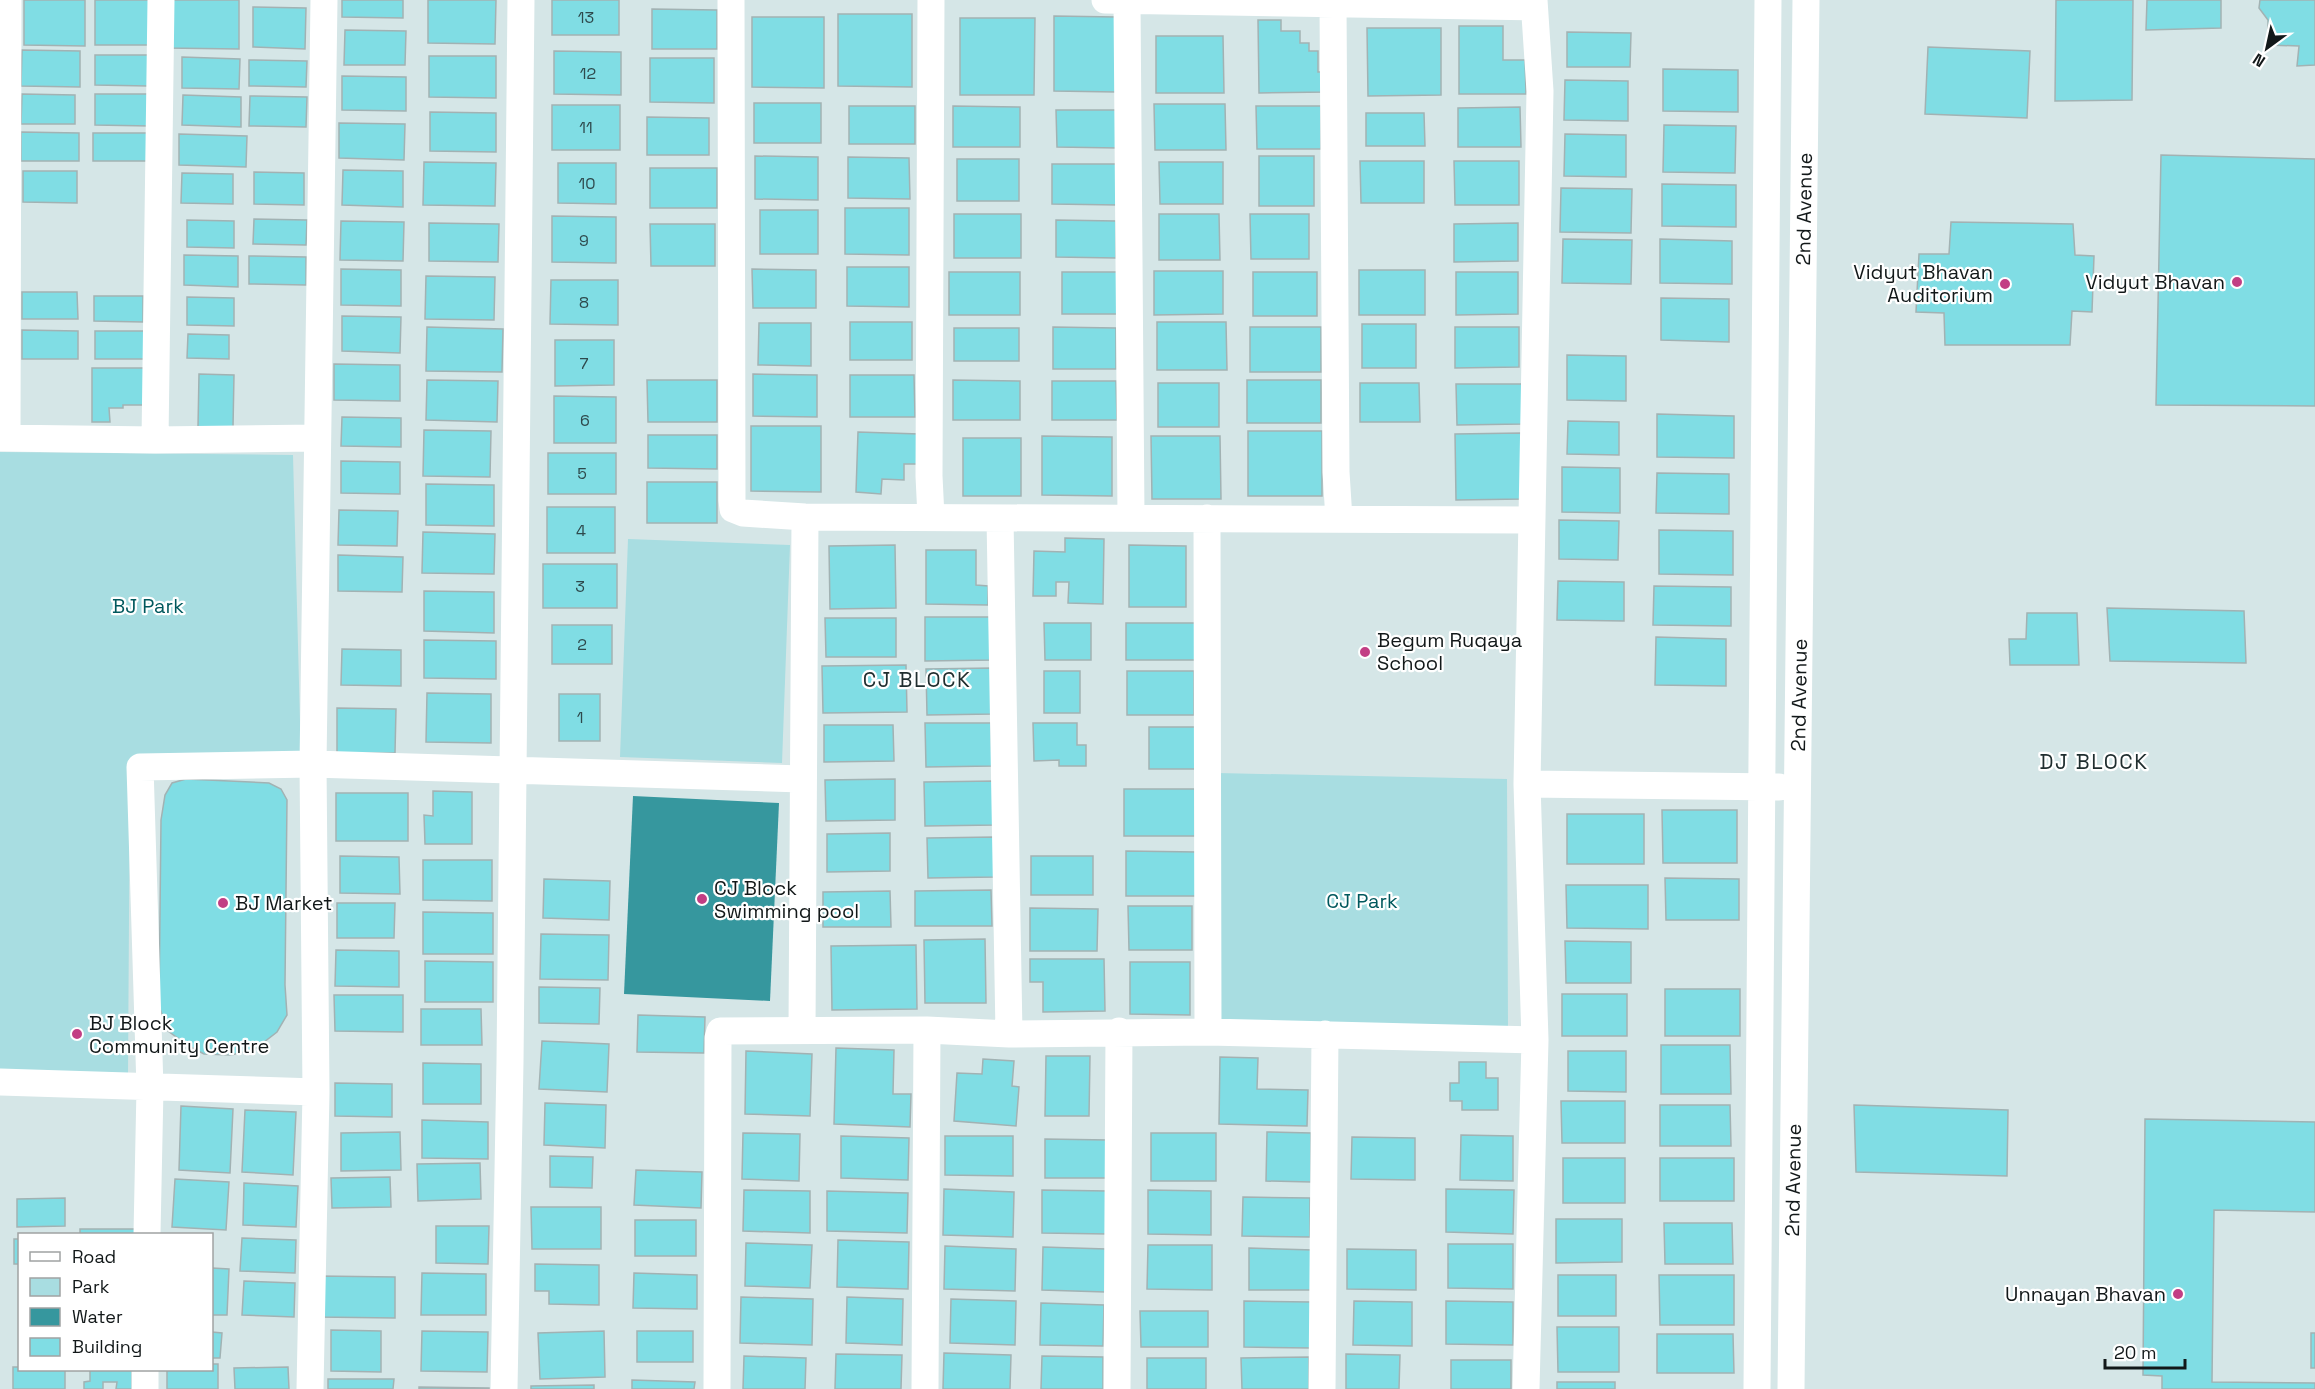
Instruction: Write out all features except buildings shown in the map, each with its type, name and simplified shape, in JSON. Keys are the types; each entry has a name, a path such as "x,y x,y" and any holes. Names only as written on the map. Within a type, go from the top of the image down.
{"street":[{"path":"8,0 4,438 155,440 317,438"},
{"path":"155,440 161,0"},
{"path":"310,1389 316,1092 313,764 324,0"},
{"path":"504,1389 510,1062 520,0"},
{"path":"732,0 732,500 734,509 743,513 805,517 1532,520"},
{"path":"931,0 929,476 931,517"},
{"name":"2nd Avenue","path":"1757,1389 1768,0"},
{"name":"2nd Avenue","path":"1791,1389 1806,0"},
{"path":"1131,518 1116,1 1334,4 1534,3 1540,91 1527,784 1535,1040 1526,1389"},
{"path":"1334,4 1336,460 1339,519"},
{"path":"802,1029 805,517"},
{"path":"1000,518 1009,1034"},
{"path":"1207,518 1208,1032"},
{"path":"147,1233 150,1088 140,767 313,764 802,779"},
{"path":"1527,784 1798,787"},
{"path":"717,1389 718,1038 720,1031 729,1029 927,1029 1009,1034 1119,1031 1535,1040"},
{"path":"925,1389 927,1029"},
{"path":"1117,1389 1119,1031"},
{"path":"1322,1389 1325,1034"},
{"path":"0,1082 316,1092"},
{"path":"145,1371 145,1389"}],"green space":[{"name":"BJ Park","path":"0,452 293,455 301,759 130,759 128,1077 0,1073"},
{"path":"628,539 790,545 782,763 620,757"},
{"name":"CJ Park","path":"1217,773 1507,779 1508,1028 1215,1022"}],"water":[{"name":"CJ Block Swimming pool","path":"633,796 779,803 770,1001 624,994"}],"place":[{"name":"Vidyut Bhavan","path":"2237,282"},
{"name":"Vidyut Bhavan Auditorium","path":"2005,284"},
{"name":"Begum Ruqaya School","path":"1365,652"},
{"name":"CJ Block Swimming pool","path":"702,899"},
{"name":"BJ Market","path":"223,903"},
{"name":"BJ Block Community Centre","path":"77,1034"},
{"name":"Unnayan Bhavan","path":"2178,1294"}],"district":[{"name":"CJ BLOCK","path":"917,679"},
{"name":"DJ BLOCK","path":"2094,761"}]}
